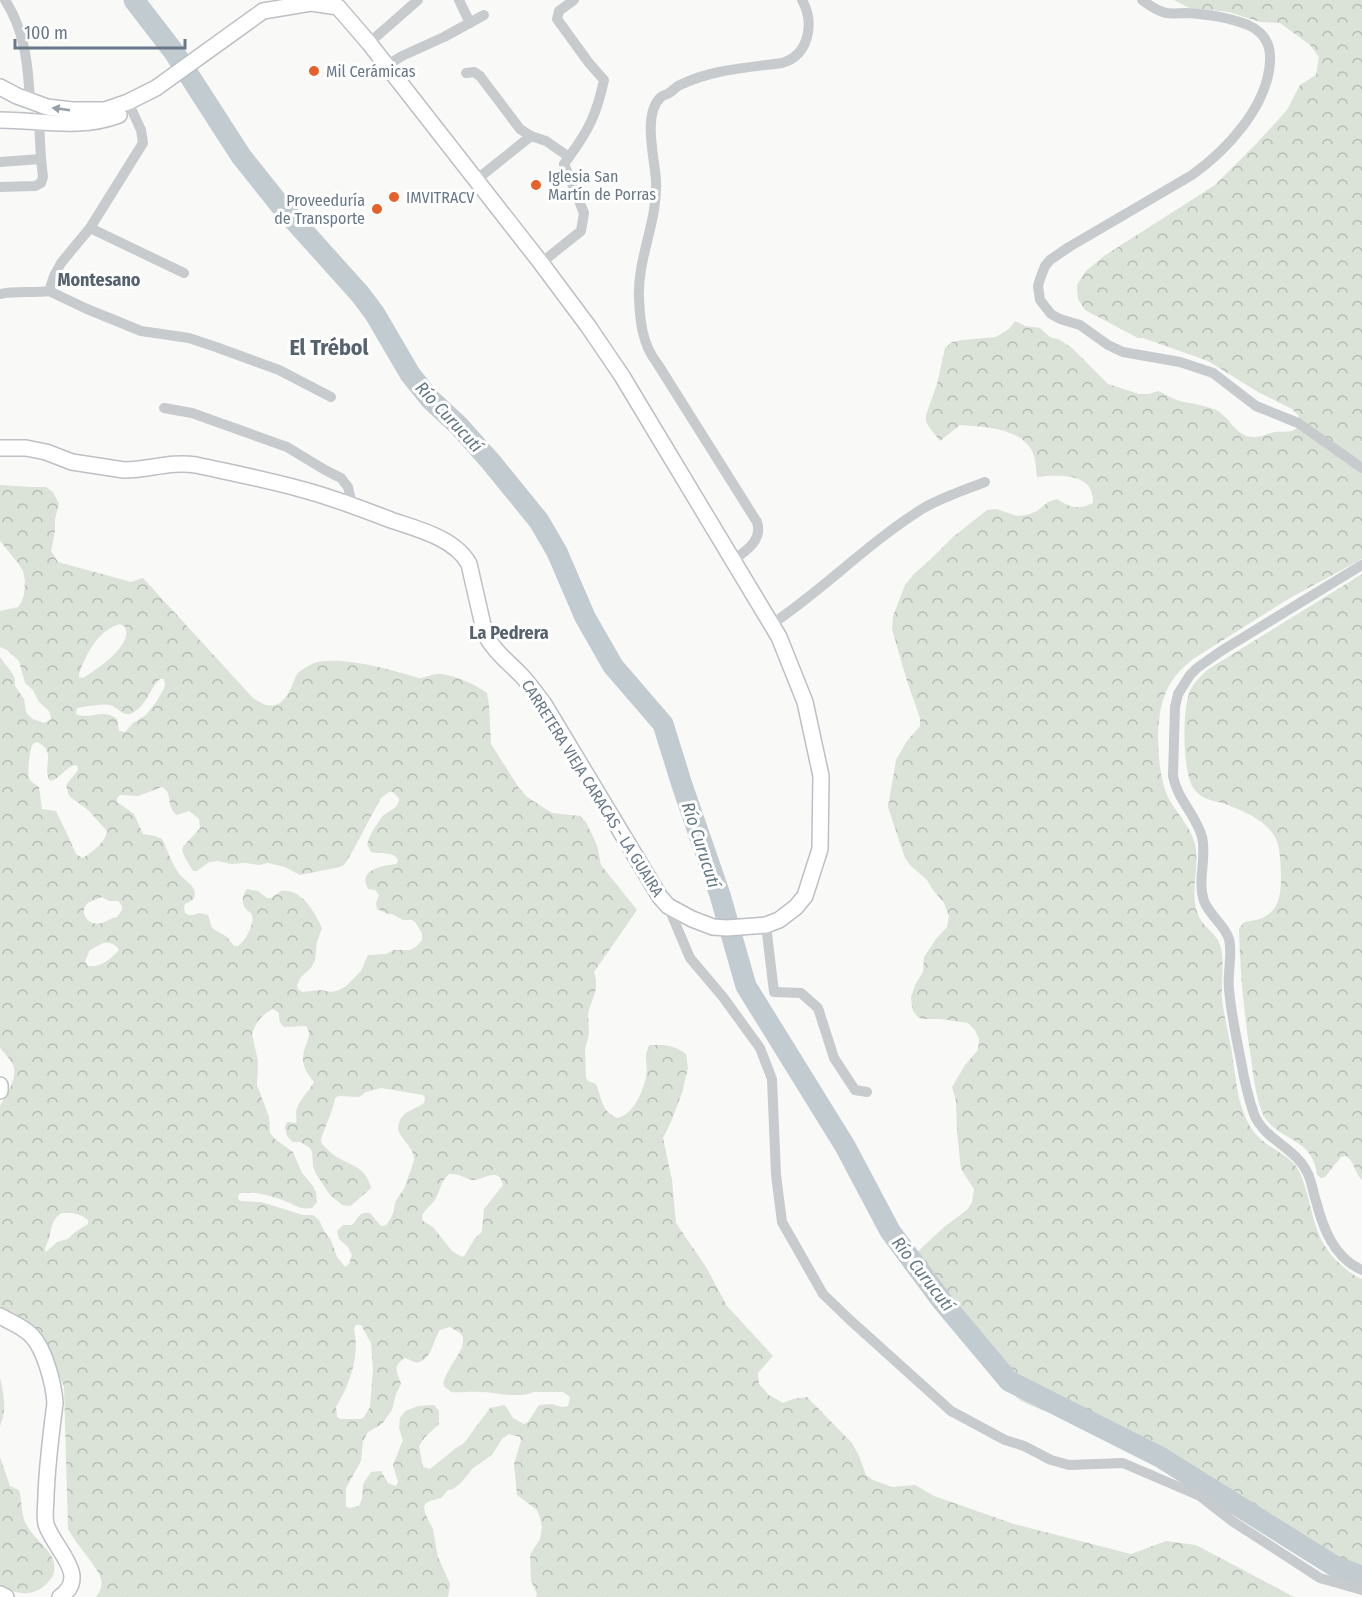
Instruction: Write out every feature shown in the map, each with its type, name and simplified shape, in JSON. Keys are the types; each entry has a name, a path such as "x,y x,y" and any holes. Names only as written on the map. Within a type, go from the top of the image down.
{"main road":[{"path":"0,120 81,124 109,119 159,91 283,4 335,4"},
{"name":"CARRETERA VIEJA CARACAS - LA GUAIRA","path":"0,448 26,448 46,452 72,462 124,470 181,463 196,465 302,489 354,506 448,543 464,555 469,564 485,634 490,643 522,675 543,704 660,897 668,906 692,920 720,928 740,928 766,925 779,920 789,914 805,896 820,849 821,776 806,702 779,637 622,376 588,326 369,43 335,4"},
{"path":"0,87 30,101 58,109 88,111 130,106"},
{"path":"0,1085 0,1091"},
{"path":"0,1316 27,1331 33,1337 42,1352 54,1393 55,1403 46,1470 45,1521 49,1532 70,1566 72,1580 69,1589 60,1597"},
{"path":"0,1594 6,1597"}],"street":[{"path":"5,0 15,15 28,64 30,101"},
{"path":"369,43 418,0"},
{"path":"459,0 470,23"},
{"path":"540,263 581,231 584,213 564,164 583,139 592,122 604,80 557,19 559,11 574,0"},
{"path":"733,560 756,538 759,527 757,522 651,355 642,334 638,297 656,183 650,123 654,106 661,97 681,84 731,69 782,63 794,57 809,31 808,14 802,0"},
{"path":"1142,0 1168,14 1185,13 1224,17 1250,26 1260,33 1268,42 1271,52 1268,79 1263,94 1247,120 1222,151 1206,165 1050,260 1045,266 1038,286 1040,300 1045,308 1056,317 1080,325 1108,345 1123,352 1179,362 1213,373 1256,406 1298,423 1362,468"},
{"path":"386,66 484,15"},
{"path":"466,73 474,72 480,76 520,129 546,141 569,157"},
{"path":"49,291 61,262 90,228 142,143 141,130 130,106"},
{"path":"0,187 35,186 41,183 43,177 39,122"},
{"path":"476,180 531,136"},
{"path":"0,162 40,159"},
{"path":"90,228 184,273"},
{"path":"0,288 6,293 49,291 141,331 189,338 279,370 331,398"},
{"path":"164,408 192,413 287,447 341,478 348,487 354,506"},
{"path":"771,624 795,609 883,537 923,508 986,482"},
{"path":"1362,565 1221,651 1190,675 1178,694 1174,707 1173,776 1179,795 1194,818 1202,840 1203,899 1228,936 1230,945 1228,987 1233,1023 1247,1093 1255,1117 1265,1131 1290,1150 1304,1166 1328,1237 1335,1249 1347,1261 1362,1270"},
{"path":"668,906 690,958 723,997 760,1048 772,1079 776,1175 782,1222 823,1294 951,1411 1005,1440 1024,1446 1051,1460 1069,1465 1123,1462 1200,1496 1232,1521 1320,1578 1362,1590"},
{"path":"766,925 774,992 801,993 818,1008 834,1058 855,1090 867,1092"}],"green space":[{"path":"1174,0 1362,0 1362,559 1290,598 1185,666 1172,681 1163,701 1158,743 1161,773 1168,797 1190,831 1195,844 1194,895 1197,912 1218,940 1221,950 1223,1006 1243,1110 1258,1137 1297,1167 1321,1240 1336,1260 1362,1279 1362,1579 1333,1577 1306,1559 1273,1531 1257,1512 1207,1476 1188,1470 1178,1471 1152,1460 1144,1455 1126,1435 1096,1416 1077,1409 1044,1411 1021,1401 986,1366 974,1344 945,1310 938,1293 925,1279 913,1256 944,1227 967,1210 972,1202 974,1189 961,1169 956,1101 952,1087 965,1065 978,1050 979,1039 975,1030 968,1023 922,1019 912,1007 911,997 923,972 924,957 947,927 949,916 944,903 927,880 905,858 888,807 896,760 907,741 920,726 920,718 892,629 893,616 905,585 914,574 953,537 987,510 996,509 1017,516 1037,511 1048,502 1057,499 1075,507 1093,503 1092,493 1082,481 1064,476 1037,477 1033,453 1027,444 1011,433 960,425 940,441 929,427 926,415 937,384 945,348 952,342 996,337 1009,329 1015,321 1025,326 1040,328 1050,337 1072,348 1108,384 1139,394 1158,391 1177,400 1211,408 1221,413 1242,434 1247,436 1256,437 1290,431 1299,427 1301,423 1298,415 1292,409 1258,392 1208,361 1138,338 1085,310 1078,299 1077,285 1085,272 1104,256 1215,185 1287,110 1300,85 1316,75 1319,57 1310,45 1280,23 1260,22 1229,12 1189,8"},
{"path":"0,485 46,487 53,492 59,504 51,551 58,562 131,582 143,578 253,698 265,704 279,704 287,696 298,673 312,664 325,661 366,664 419,678 444,674 463,680 487,693 491,744 519,788 527,797 552,813 580,816 586,822 597,845 601,865 637,910 594,972 596,989 588,1013 589,1034 585,1049 586,1077 588,1081 596,1084 605,1108 617,1118 628,1112 640,1096 647,1073 646,1053 650,1045 677,1048 686,1054 688,1068 682,1093 663,1138 672,1180 676,1223 706,1267 727,1306 773,1356 758,1373 759,1384 769,1395 783,1403 807,1397 852,1443 866,1475 873,1480 892,1487 915,1485 934,1496 1014,1524 1131,1554 1166,1541 1196,1545 1294,1597 536,1597 537,1594 531,1581 530,1555 540,1539 542,1527 537,1510 517,1495 514,1464 521,1441 520,1437 509,1434 502,1439 492,1455 473,1468 461,1483 448,1490 441,1498 426,1503 424,1506 433,1529 438,1557 450,1584 448,1597 96,1597 102,1581 68,1529 64,1386 27,1326 0,1308 0,1106 11,1085 14,1068 0,1047 0,657 15,679 15,686 24,699 28,715 44,723 51,718 49,711 25,683 19,661 0,647 0,611 18,607 24,595 25,581 18,563 0,541","holes":["120,624 125,627 126,634 119,649 112,656 83,678 79,677 89,651 105,632","160,679 164,679 165,686 157,701 146,715 133,723 125,732 119,731 117,719 112,716 76,714 77,708 104,704 124,714 130,714 142,705","37,742 47,750 47,770 50,781 74,765 77,766 78,770 66,785 69,796 88,810 107,831 101,843 83,858 76,854 56,811 42,809 39,787 28,775 33,744","162,787 168,793 173,812 177,815 189,811 199,819 200,828 183,847 184,855 193,871 197,871 209,862 218,861 230,864 268,863 285,867 300,875 344,865 381,798 393,792 399,798 399,802 381,818 367,844 371,852 391,854 398,861 396,864 373,870 366,877 366,882 368,889 375,890 379,895 376,903 377,909 403,920 415,922 422,933 422,940 410,950 394,950 386,954 368,955 361,971 339,990 302,992 297,985 315,960 317,941 322,928 306,902 288,891 281,891 267,898 258,891 247,889 243,903 253,919 244,940 238,946 234,946 227,937 212,928 208,915 185,913 185,904 192,900 195,891 177,871 162,839 143,834 134,814 117,802 120,795 138,796","102,897 109,901 118,901 122,910 117,917 97,924 90,922 84,915 84,908 88,903","103,943 112,944 119,950 105,962 97,966 88,966 85,961 90,950","273,1009 279,1013 283,1026 306,1026 309,1032 303,1063 314,1082 298,1104 296,1123 287,1122 285,1127 287,1136 293,1142 300,1142 310,1148 316,1174 330,1195 342,1205 350,1206 371,1188 364,1173 333,1154 321,1142 335,1098 339,1096 359,1097 366,1092 381,1088 423,1095 425,1098 424,1103 403,1115 399,1124 398,1130 412,1151 414,1159 405,1187 396,1201 387,1224 381,1226 370,1213 363,1213 352,1225 343,1225 337,1231 339,1239 348,1247 352,1255 349,1264 345,1267 337,1257 331,1240 319,1220 313,1215 303,1215 261,1202 240,1201 238,1198 239,1194 255,1193 304,1208 312,1208 317,1202 313,1186 302,1173 293,1152 270,1133 269,1117 257,1085 258,1061 252,1034 263,1016","449,1174 457,1174 473,1180 495,1175 501,1179 503,1185 484,1209 481,1233 462,1257 452,1251 433,1227 423,1221 423,1213 436,1199","62,1213 76,1214 88,1220 88,1224 68,1239 57,1242 46,1252 52,1225","356,1325 361,1325 371,1343 373,1370 370,1407 361,1419 341,1419 337,1417 336,1407 346,1389 356,1349 354,1329","450,1327 463,1337 462,1347 444,1382 444,1386 451,1392 514,1395 563,1392 570,1397 568,1406 539,1405 528,1422 524,1424 513,1418 504,1405 490,1408 464,1443 430,1469 423,1467 419,1446 439,1424 439,1411 434,1405 418,1406 405,1411 400,1418 399,1428 403,1440 393,1465 398,1482 396,1486 388,1483 381,1471 371,1472 363,1484 359,1506 346,1507 346,1488 361,1461 363,1441 368,1432 382,1424 392,1410 401,1384 397,1370 398,1364 405,1358 417,1363 429,1354 440,1330"]},
{"path":"1362,574 1362,1180 1346,1156 1341,1157 1325,1177 1321,1178 1317,1175 1309,1152 1276,1129 1262,1112 1255,1085 1246,1026 1239,929 1243,923 1269,914 1277,904 1281,877 1278,844 1267,827 1254,817 1230,806 1206,799 1194,789 1187,769 1184,741 1187,700 1196,682 1207,670"},
{"path":"0,1378 4,1408 0,1426"},
{"path":"0,1457 10,1486 19,1490 25,1522 54,1561 54,1571 47,1584 29,1593 15,1592 0,1587"}],"waterway":[{"name":"Río Curucutí","path":"134,0 174,52 241,156 280,205 360,294 375,314 410,374 430,399 459,426 491,462 539,521 557,552 585,617 613,666 663,724 720,895 746,986 845,1146 890,1231 942,1301 1009,1381 1160,1457 1336,1567 1362,1576"}],"place":[{"name":"Mil Cerámicas","path":"314,71"},
{"name":"Iglesia San Martín de Porras","path":"536,185"},
{"name":"IMVITRACV","path":"394,197"},
{"name":"Proveeduría de Transporte","path":"377,209"}],"district":[{"name":"Montesano","path":"99,280"},
{"name":"El Trébol","path":"329,347"},
{"name":"La Pedrera","path":"509,633"}]}
